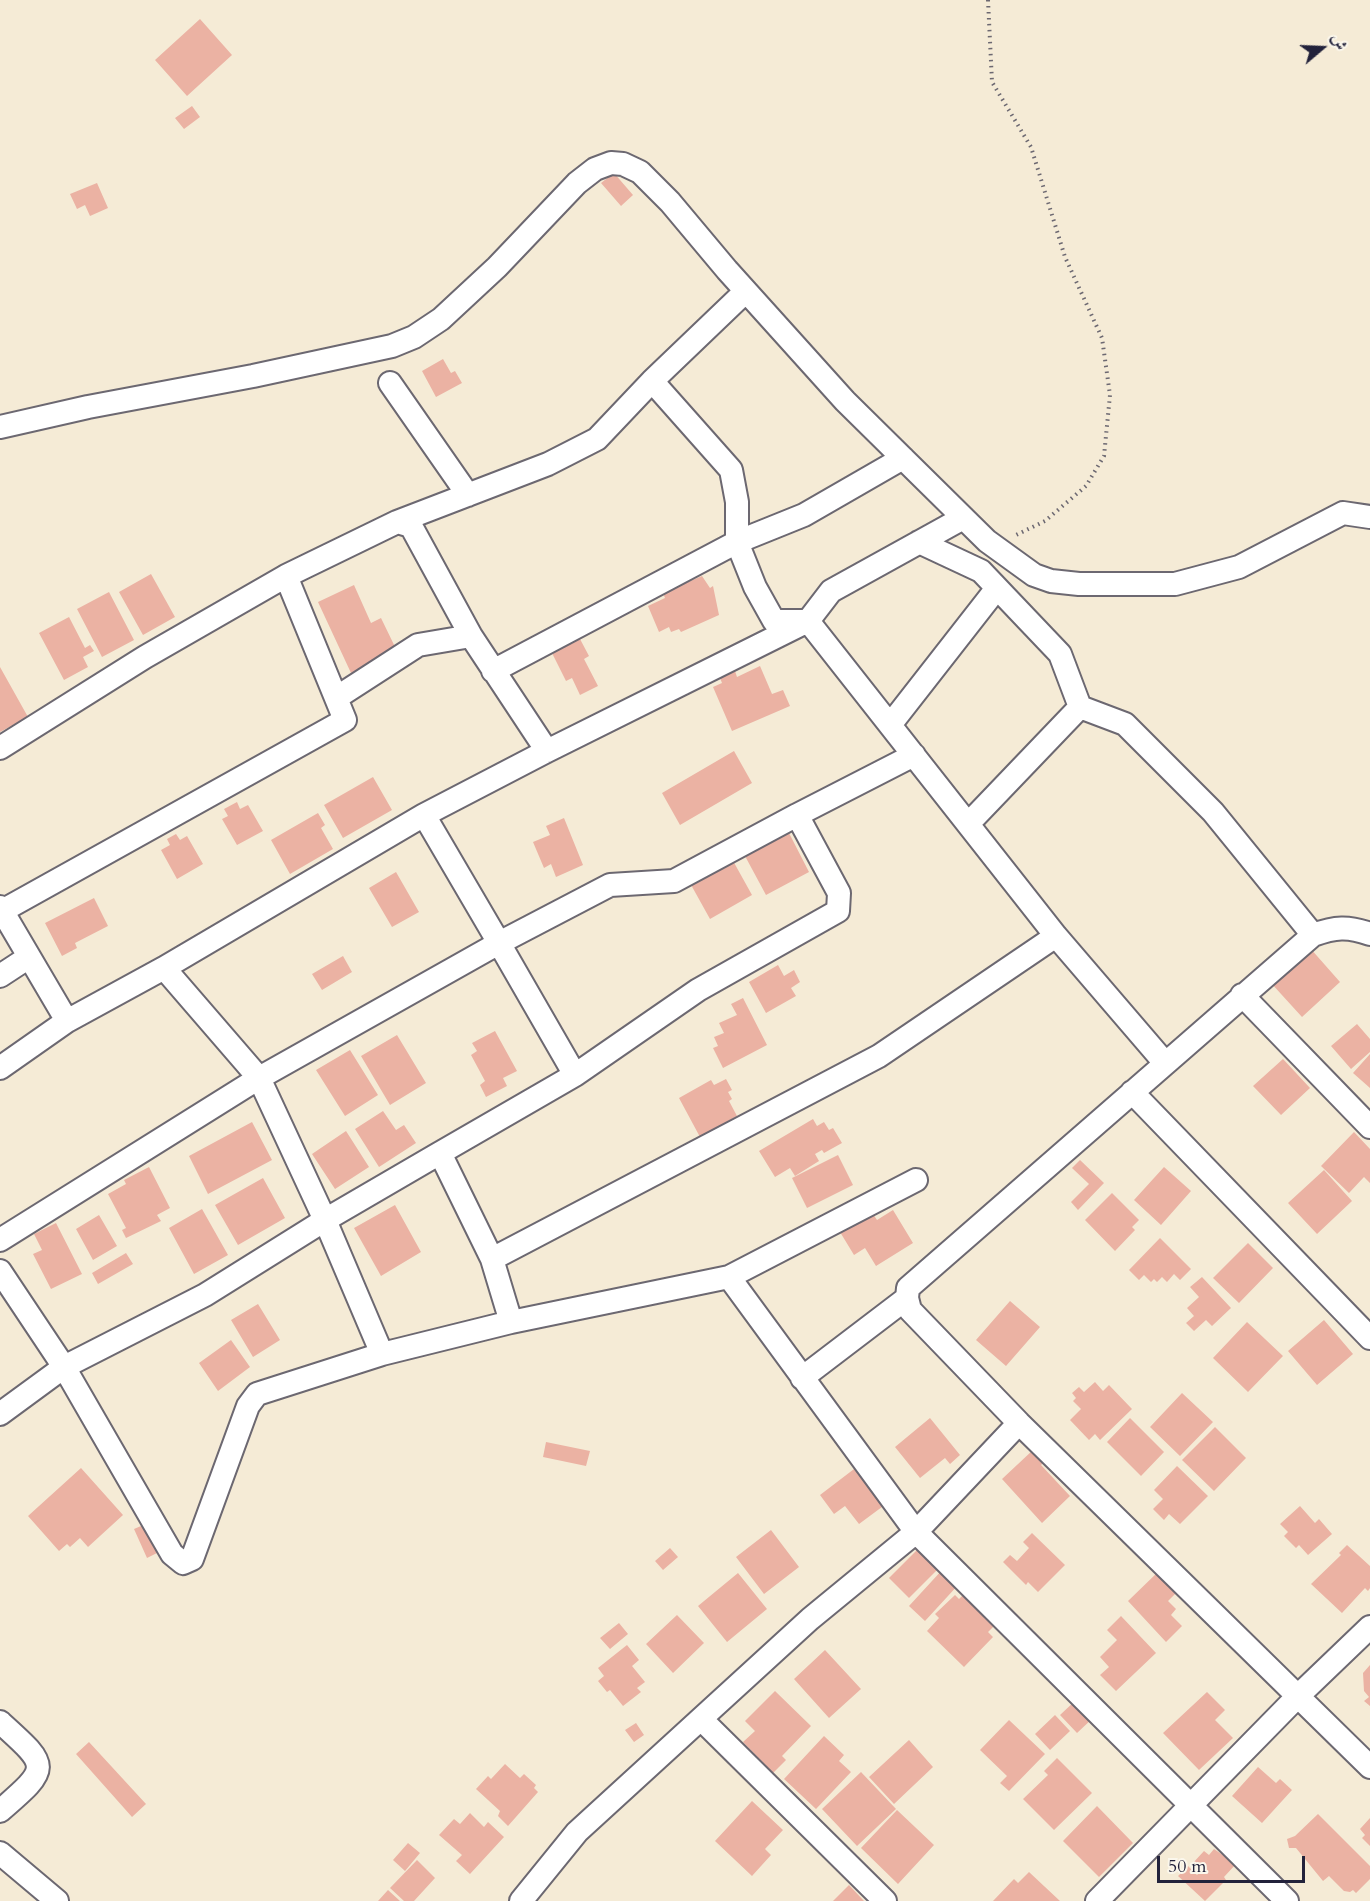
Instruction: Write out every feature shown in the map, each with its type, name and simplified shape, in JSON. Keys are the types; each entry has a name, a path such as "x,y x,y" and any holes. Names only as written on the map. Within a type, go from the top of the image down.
{"street":[{"path":"0,428 88,407 253,376 369,351 414,337 441,319 481,282 577,183 595,169 610,163 623,164 640,172 670,202 746,291 845,400 987,541 1034,575 1051,581 1174,584 1239,567 1343,513 1370,517"},
{"path":"0,748 145,657 286,576 397,522 548,464 597,439 652,381 746,291"},
{"path":"652,381 731,470 737,502 737,542 755,587 774,621 808,621"},
{"path":"390,383 468,495"},
{"path":"493,671 737,542 804,515 903,458"},
{"path":"0,1068 68,1021 164,968 424,815 808,621 831,591 963,518"},
{"path":"397,522 411,526 471,636 547,751"},
{"path":"919,542 981,571 1060,654 1080,707 1125,724 1213,812 1313,935"},
{"path":"68,1021 1,909 345,720 286,576"},
{"path":"890,725 997,588"},
{"path":"808,621 1056,936 1165,1063"},
{"path":"336,698 418,645 471,636"},
{"path":"968,824 1080,707"},
{"path":"0,1240 259,1078 499,943 610,885 674,881 914,755"},
{"path":"424,815 575,1075"},
{"path":"0,1414 64,1367 205,1295 326,1220 575,1075 698,990 838,910 840,893 797,815"},
{"path":"1370,934 1349,926 1313,935 908,1288 907,1298 910,1310 1019,1422 1370,1767"},
{"path":"492,1259 879,1056 1056,936"},
{"path":"0,976 29,957"},
{"path":"164,968 259,1078 326,1220 382,1354"},
{"path":"1242,995 1370,1127"},
{"path":"1132,1092 1370,1338"},
{"path":"440,1153 492,1259 511,1322"},
{"path":"0,1271 64,1367 172,1554 183,1563 192,1559 248,1406 257,1394 382,1354 511,1322 729,1277 916,1180"},
{"path":"729,1277 916,1532 1287,1901"},
{"path":"802,1378 907,1298"},
{"path":"521,1901 577,1832 810,1619 916,1532 1019,1422"},
{"path":"1097,1901 1298,1695 1370,1627"},
{"path":"701,1719 885,1901"},
{"path":"0,1722 35,1753 39,1766 35,1780 0,1811"},
{"path":"0,1853 57,1901"}],"path":[{"path":"987,541 1019,536 1045,521 1086,486 1104,456 1110,395 1102,338 1065,257 1031,147 992,82 988,0"}],"building":[{"path":"200,19 232,55 187,96 155,60"},
{"path":"192,106 200,117 184,129 175,118"},
{"path":"614,173 633,195 621,206 601,183"},
{"path":"97,183 108,208 90,216 85,205 77,209 70,194"},
{"path":"443,359 451,373 455,371 462,383 436,397 422,371"},
{"path":"151,574 175,617 143,635 119,592"},
{"path":"702,576 710,588 713,586 719,615 681,632 679,629 671,632 669,627 659,632 648,606 665,598 663,593"},
{"path":"354,585 371,623 381,618 397,651 351,673 318,602"},
{"path":"109,592 134,640 102,657 77,609"},
{"path":"69,617 85,648 90,645 94,651 83,657 88,667 64,680 39,633"},
{"path":"580,639 589,656 584,659 598,686 580,695 572,678 566,681 552,653"},
{"path":"760,666 772,694 783,690 790,706 732,731 713,687 722,683 720,678 735,671 737,677"},
{"path":"0,667 28,717 0,732"},
{"path":"734,751 752,783 680,825 662,793"},
{"path":"373,777 392,810 343,838 324,805"},
{"path":"237,802 240,809 248,805 263,831 237,845 222,819 228,816 224,809"},
{"path":"318,813 325,825 321,828 333,849 290,874 271,840"},
{"path":"564,818 583,865 556,877 551,864 544,868 533,842 550,835 546,826"},
{"path":"789,833 809,872 766,895 745,856"},
{"path":"176,834 180,840 187,836 203,864 177,879 161,850 170,845 167,839"},
{"path":"732,859 752,895 710,919 690,883"},
{"path":"396,872 419,912 392,927 369,888"},
{"path":"94,898 108,926 75,943 77,948 62,956 45,923"},
{"path":"1310,948 1340,982 1302,1017 1271,983"},
{"path":"343,956 352,972 322,990 312,974"},
{"path":"778,965 784,976 794,970 800,982 791,988 796,996 766,1013 749,982"},
{"path":"743,998 767,1045 723,1068 713,1048 718,1046 714,1037 724,1033 719,1023 737,1015 731,1004"},
{"path":"1357,1024 1370,1039 1370,1052 1351,1069 1331,1046"},
{"path":"495,1031 517,1071 503,1078 507,1086 486,1097 480,1085 485,1081 471,1055 477,1051 472,1043"},
{"path":"397,1035 426,1083 390,1105 361,1056"},
{"path":"350,1050 378,1095 345,1116 316,1070"},
{"path":"1370,1054 1370,1088 1353,1073"},
{"path":"1283,1059 1310,1088 1281,1115 1253,1086"},
{"path":"726,1079 732,1090 728,1092 732,1099 729,1101 737,1116 700,1137 679,1098 711,1080 714,1085"},
{"path":"383,1111 396,1130 404,1125 416,1143 379,1167 355,1129"},
{"path":"813,1119 817,1126 824,1122 829,1130 833,1128 842,1143 824,1153 822,1150 815,1154 819,1161 795,1176 790,1168 775,1177 759,1151"},
{"path":"252,1122 272,1160 208,1194 189,1156"},
{"path":"346,1131 369,1167 335,1189 312,1154"},
{"path":"1354,1132 1370,1149 1370,1183 1364,1177 1349,1193 1321,1166"},
{"path":"838,1155 853,1185 807,1208 792,1178"},
{"path":"1080,1160 1104,1183 1078,1210 1071,1202 1089,1184 1072,1168"},
{"path":"149,1167 170,1208 157,1215 161,1221 126,1238 122,1230 126,1228 108,1194 126,1184 124,1180"},
{"path":"1164,1167 1191,1191 1161,1225 1134,1200"},
{"path":"1324,1170 1352,1201 1317,1234 1288,1203"},
{"path":"263,1178 285,1218 238,1245 215,1205"},
{"path":"1112,1193 1139,1220 1132,1227 1135,1230 1115,1251 1085,1220"},
{"path":"395,1205 421,1252 381,1276 354,1228"},
{"path":"202,1209 228,1255 194,1274 169,1228"},
{"path":"893,1210 913,1243 876,1266 865,1248 854,1255 840,1232 873,1214 877,1220"},
{"path":"99,1215 117,1246 93,1260 76,1229"},
{"path":"56,1223 82,1274 51,1289 33,1254 42,1250 34,1234"},
{"path":"1160,1238 1191,1269 1180,1280 1174,1274 1167,1282 1162,1277 1157,1282 1154,1279 1151,1282 1144,1275 1139,1280 1129,1270"},
{"path":"1248,1243 1273,1268 1239,1303 1213,1278"},
{"path":"126,1253 133,1264 98,1284 92,1273"},
{"path":"1202,1277 1231,1308 1212,1326 1206,1320 1194,1331 1186,1323 1194,1316 1187,1308 1199,1297 1190,1287"},
{"path":"1010,1301 1040,1327 1006,1366 976,1340"},
{"path":"258,1304 280,1340 253,1357 231,1320"},
{"path":"1324,1320 1353,1354 1317,1385 1288,1351"},
{"path":"1247,1322 1283,1356 1248,1392 1213,1358"},
{"path":"231,1340 250,1367 218,1391 199,1363"},
{"path":"1095,1382 1103,1391 1109,1385 1132,1409 1100,1440 1095,1434 1089,1440 1070,1420 1081,1409 1073,1401 1076,1398 1072,1393 1079,1387 1084,1392"},
{"path":"1182,1393 1213,1422 1180,1456 1150,1427"},
{"path":"930,1418 960,1455 950,1464 945,1458 920,1478 895,1447"},
{"path":"1130,1418 1164,1452 1141,1476 1107,1442"},
{"path":"1215,1427 1246,1458 1214,1491 1182,1460"},
{"path":"546,1442 590,1451 586,1466 543,1457"},
{"path":"1033,1450 1044,1462 1041,1465 1070,1496 1042,1523 1002,1479"},
{"path":"858,1466 886,1504 859,1524 845,1506 834,1514 820,1495"},
{"path":"1177,1466 1208,1496 1180,1524 1169,1514 1164,1520 1153,1509 1163,1499 1154,1490"},
{"path":"81,1468 123,1515 88,1547 80,1538 70,1547 67,1544 59,1551 28,1516"},
{"path":"1300,1506 1315,1523 1319,1519 1332,1534 1308,1555 1299,1545 1296,1548 1284,1536 1288,1532 1280,1524"},
{"path":"148,1523 161,1551 147,1558 134,1529"},
{"path":"771,1530 799,1567 764,1594 736,1557"},
{"path":"1032,1533 1065,1565 1038,1592 1028,1582 1026,1585 1003,1562 1010,1555 1017,1561 1029,1548 1023,1542"},
{"path":"1347,1545 1370,1566 1370,1588 1368,1591 1365,1588 1342,1613 1311,1584 1341,1555 1339,1553"},
{"path":"670,1548 678,1557 663,1570 655,1561"},
{"path":"917,1550 937,1570 909,1598 889,1578"},
{"path":"943,1569 959,1584 925,1621 909,1606"},
{"path":"1160,1570 1179,1590 1168,1601 1176,1609 1171,1615 1182,1626 1166,1642 1128,1601"},
{"path":"738,1573 767,1609 727,1642 698,1606"},
{"path":"966,1592 997,1623 988,1632 993,1637 964,1667 927,1631 939,1618 935,1614 955,1595 959,1599"},
{"path":"677,1615 704,1643 673,1673 646,1644"},
{"path":"1121,1616 1156,1653 1116,1691 1100,1675 1109,1667 1100,1657 1117,1640 1107,1630"},
{"path":"619,1623 628,1634 610,1649 600,1638"},
{"path":"627,1645 639,1660 632,1666 645,1682 637,1688 641,1692 623,1706 610,1690 607,1692 598,1681 604,1676 598,1668"},
{"path":"825,1650 861,1689 829,1718 794,1679"},
{"path":"1370,1665 1370,1706 1364,1701 1369,1697 1364,1691 1363,1673"},
{"path":"775,1691 811,1726 782,1756 786,1760 773,1773 743,1742 755,1731 745,1721"},
{"path":"1207,1692 1225,1710 1215,1720 1233,1738 1199,1770 1163,1733"},
{"path":"1076,1700 1093,1718 1077,1733 1060,1715"},
{"path":"1055,1715 1070,1731 1050,1750 1035,1734"},
{"path":"1009,1720 1045,1754 1009,1791 1000,1783 1007,1776 980,1750"},
{"path":"636,1723 644,1735 634,1742 625,1730"},
{"path":"824,1736 844,1755 839,1761 851,1772 816,1809 784,1779"},
{"path":"909,1740 933,1767 894,1804 869,1777"},
{"path":"89,1742 146,1804 132,1817 76,1754"},
{"path":"1057,1758 1092,1793 1054,1830 1023,1799 1048,1775 1044,1771"},
{"path":"505,1764 520,1778 524,1774 536,1785 534,1788 538,1792 508,1826 498,1816 500,1811 476,1789 488,1776 491,1779"},
{"path":"1258,1767 1276,1783 1280,1779 1292,1790 1262,1823 1232,1796"},
{"path":"861,1772 896,1809 857,1846 822,1809"},
{"path":"752,1801 783,1830 765,1849 771,1855 752,1876 715,1841"},
{"path":"1097,1806 1133,1843 1099,1877 1063,1841"},
{"path":"897,1810 934,1845 898,1884 861,1848"},
{"path":"470,1813 484,1827 488,1822 504,1837 470,1874 456,1861 462,1855 439,1835 454,1819 460,1824"},
{"path":"1318,1814 1370,1866 1370,1879 1356,1893 1353,1890 1344,1891 1329,1876 1323,1881 1296,1848 1289,1848 1287,1839 1295,1836"},
{"path":"1370,1818 1370,1846 1362,1838 1365,1835 1360,1829"},
{"path":"408,1843 420,1853 405,1871 393,1860"},
{"path":"1214,1849 1236,1864 1224,1877 1226,1880 1205,1901 1178,1876 1188,1866 1197,1875 1200,1872 1192,1864 1204,1851 1209,1855"},
{"path":"417,1860 435,1878 414,1901 404,1901 390,1888"},
{"path":"1029,1872 1060,1901 993,1901 1014,1879 1018,1883"},
{"path":"849,1885 864,1901 833,1901"},
{"path":"388,1890 400,1901 378,1901"}]}
